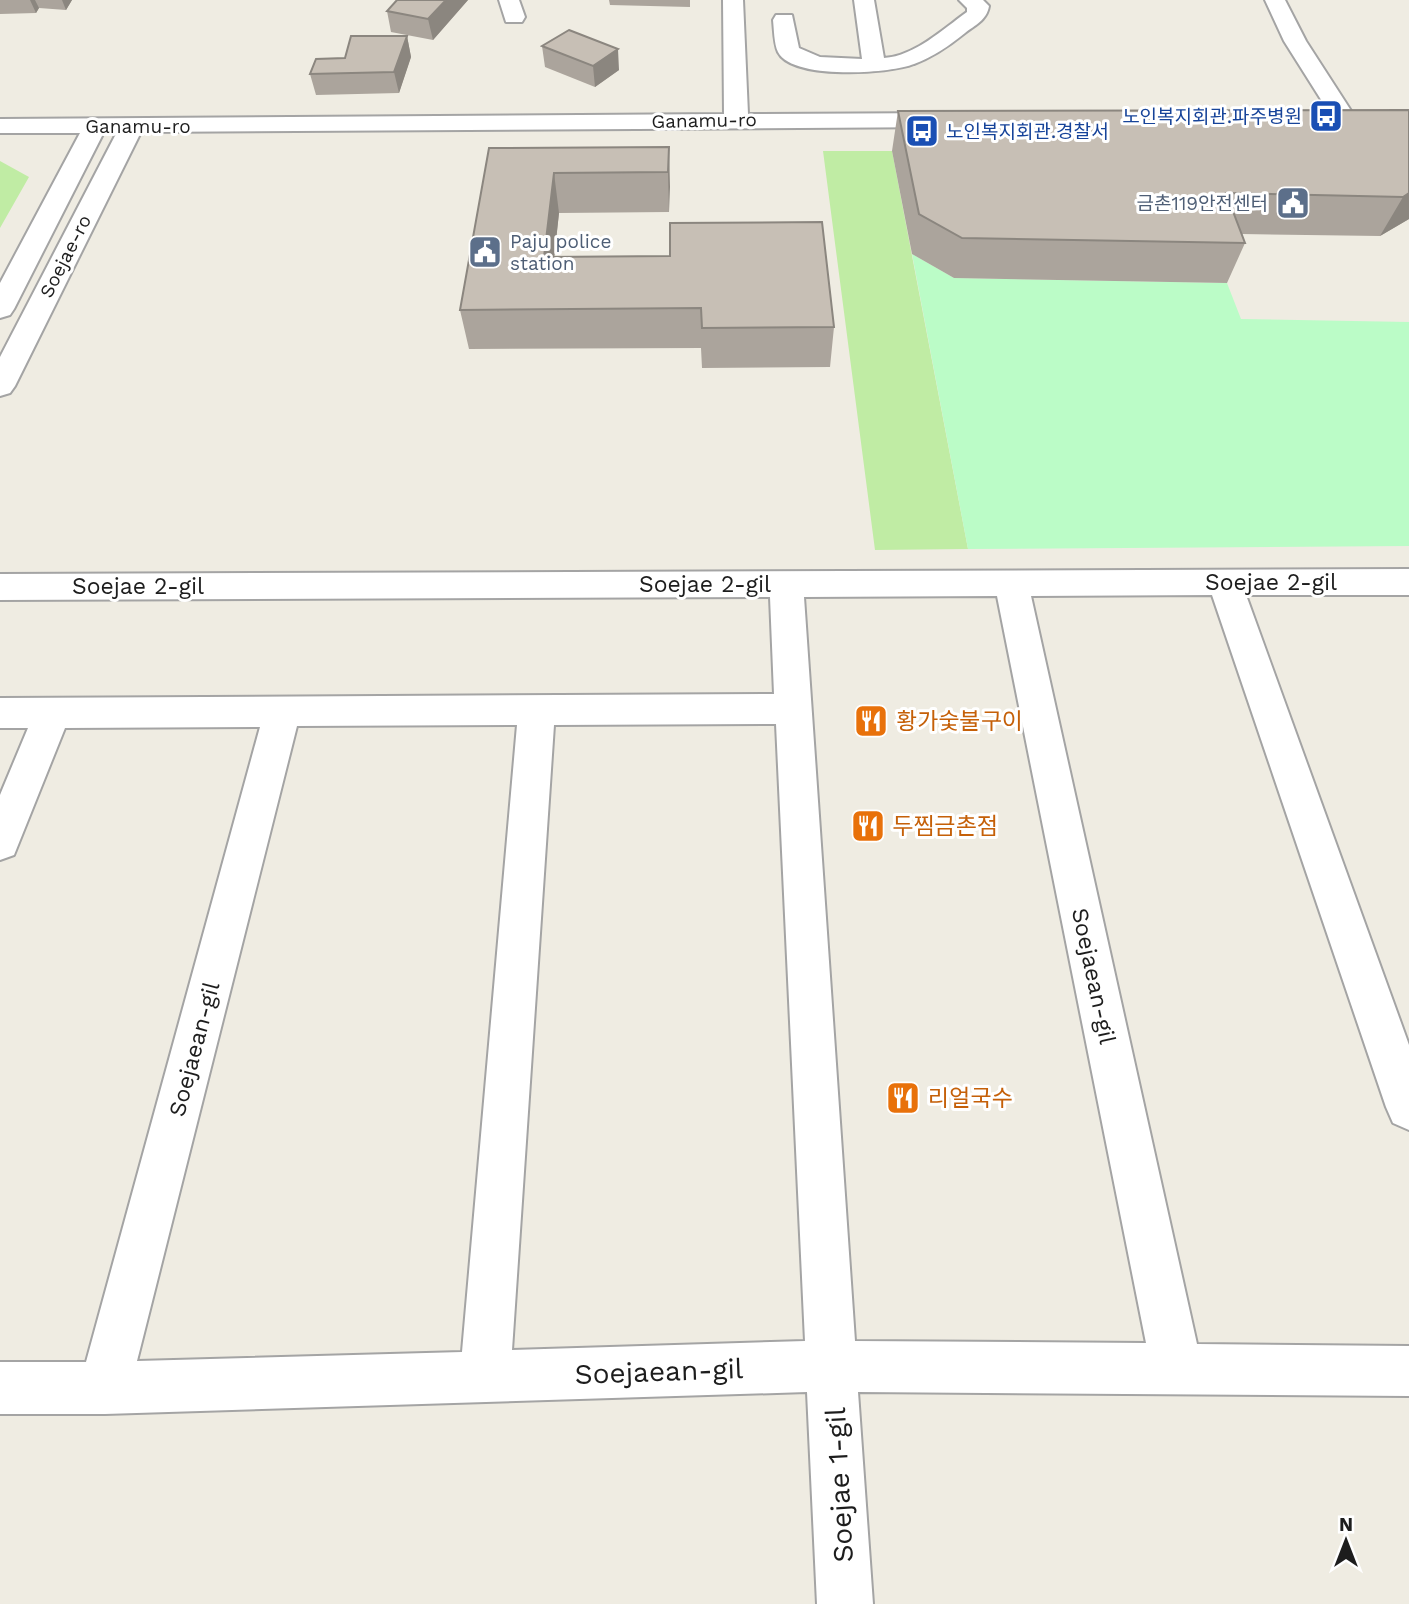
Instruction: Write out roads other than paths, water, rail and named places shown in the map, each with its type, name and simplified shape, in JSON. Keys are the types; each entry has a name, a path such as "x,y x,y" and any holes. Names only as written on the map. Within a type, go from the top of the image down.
{"street":[{"path":"733,0 736,119"},
{"path":"864,0 880,65 898,120"},
{"path":"784,20 788,51 803,61 820,66 880,65 909,61 928,50 977,13 978,6 969,0"},
{"path":"1275,0 1294,41 1345,120"},
{"name":"Ganamu-ro","path":"0,126 132,127 736,119 968,120"},
{"path":"1317,120 1371,120"},
{"path":"0,309 95,126"},
{"name":"Soejae-ro","path":"0,386 132,127"},
{"name":"Soejae 2-gil","path":"0,587 1409,582"},
{"name":"Soejaean-gil","path":"1011,583 1177,1369"},
{"path":"1225,583 1409,1107"},
{"path":"786,584 832,1366"},
{"path":"0,713 794,709"},
{"path":"485,1376 537,710"},
{"name":"Soejaean-gil","path":"104,1388 283,711"},
{"path":"0,843 51,712"},
{"name":"Soejaean-gil","path":"0,1388 104,1388 832,1366 1409,1371"},
{"name":"Soejae 1-gil","path":"832,1366 845,1604"}],"place":[{"name":"노인복지회관.파주병원","path":"1326,116"},
{"name":"노인복지회관.경찰서","path":"922,131"},
{"name":"금촌119안전센터","path":"1293,203"},
{"name":"Paju police station","path":"485,252"},
{"name":"황가숯불구이","path":"871,721"},
{"name":"두찜금촌점","path":"868,826"},
{"name":"리얼국수","path":"903,1098"}]}
